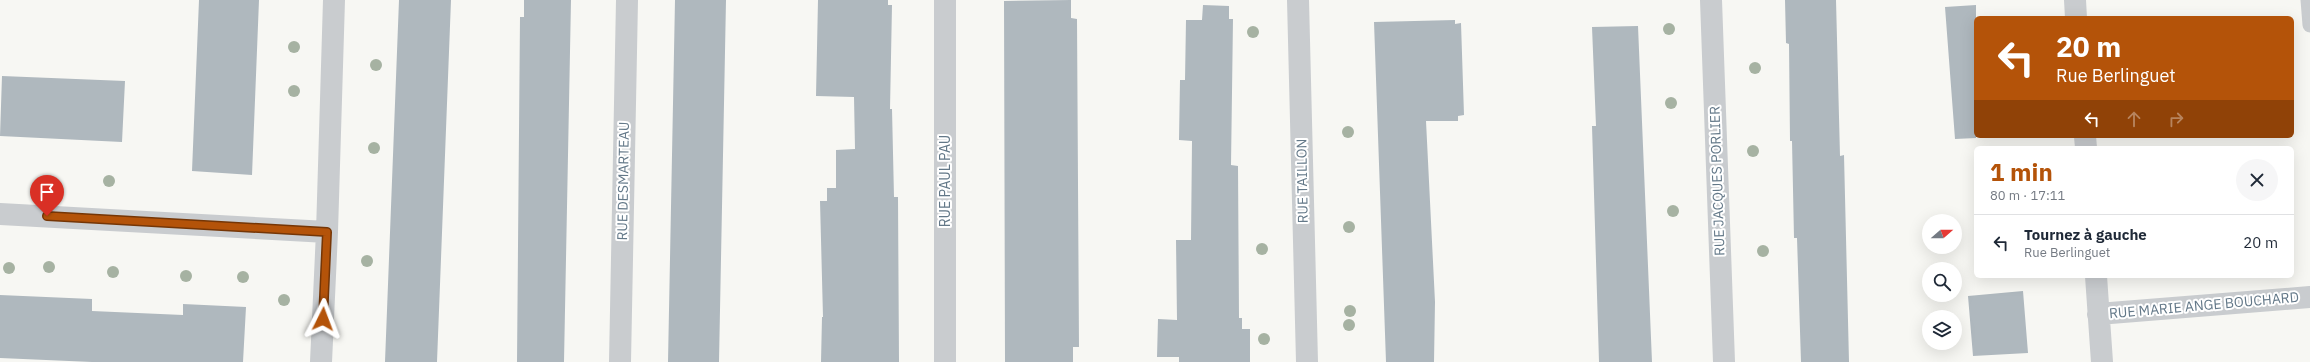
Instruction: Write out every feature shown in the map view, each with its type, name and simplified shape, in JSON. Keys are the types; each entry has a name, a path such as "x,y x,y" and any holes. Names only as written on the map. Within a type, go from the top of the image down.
{"street":[{"path":"321,362 327,232 334,0"},
{"name":"RUE DESMARTEAU","path":"620,362 627,0"},
{"name":"RUE PAUL PAU","path":"945,0 945,362"},
{"name":"RUE TAILLON","path":"1298,0 1307,362"},
{"name":"RUE JACQUES PORLIER","path":"1711,0 1724,362"},
{"path":"2075,0 2076,16"},
{"path":"0,214 327,232"},
{"path":"2096,278 2102,362"},
{"name":"RUE MARIE ANGE BOUCHARD","path":"2098,314 2310,297"}],"lane":[{"path":"2308,0 2310,25"}],"building":[{"path":"199,0 259,0 252,175 192,171"},
{"path":"399,0 451,0 437,362 385,362"},
{"path":"524,0 571,0 564,362 517,362 520,17 524,17"},
{"path":"675,0 726,0 719,362 668,362"},
{"path":"818,0 888,0 888,5 892,5 890,109 892,109 894,197 898,197 899,362 821,362 823,317 820,201 827,201 827,188 836,188 836,150 855,149 854,97 816,96"},
{"path":"1071,0 1071,18 1077,19 1079,347 1073,347 1073,362 1005,362 1004,1"},
{"path":"1785,0 1836,0 1840,156 1844,155 1849,362 1801,362 1797,238 1794,238 1792,141 1790,141 1789,44 1786,43"},
{"path":"1203,5 1229,6 1229,19 1233,19 1231,165 1238,166 1239,318 1242,318 1242,329 1250,329 1250,362 1179,362 1179,357 1157,357 1158,319 1177,320 1176,240 1191,240 1192,141 1179,140 1180,80 1185,80 1186,20 1202,20"},
{"path":"1976,5 1976,16 1974,16 1974,138 1976,138 1955,139 1945,7"},
{"path":"1455,20 1455,24 1461,23 1464,115 1458,116 1458,121 1426,121 1435,302 1434,362 1386,362 1374,22"},
{"path":"1638,26 1652,362 1599,362 1592,126 1596,126 1592,27"},
{"path":"2,76 125,81 122,142 0,136"},
{"path":"2023,291 2028,353 1973,356 1968,296"},
{"path":"0,295 92,299 92,311 183,315 183,304 246,307 243,362 92,362 0,358"}],"route":[{"path":"47,216 327,232 323,319"}]}
